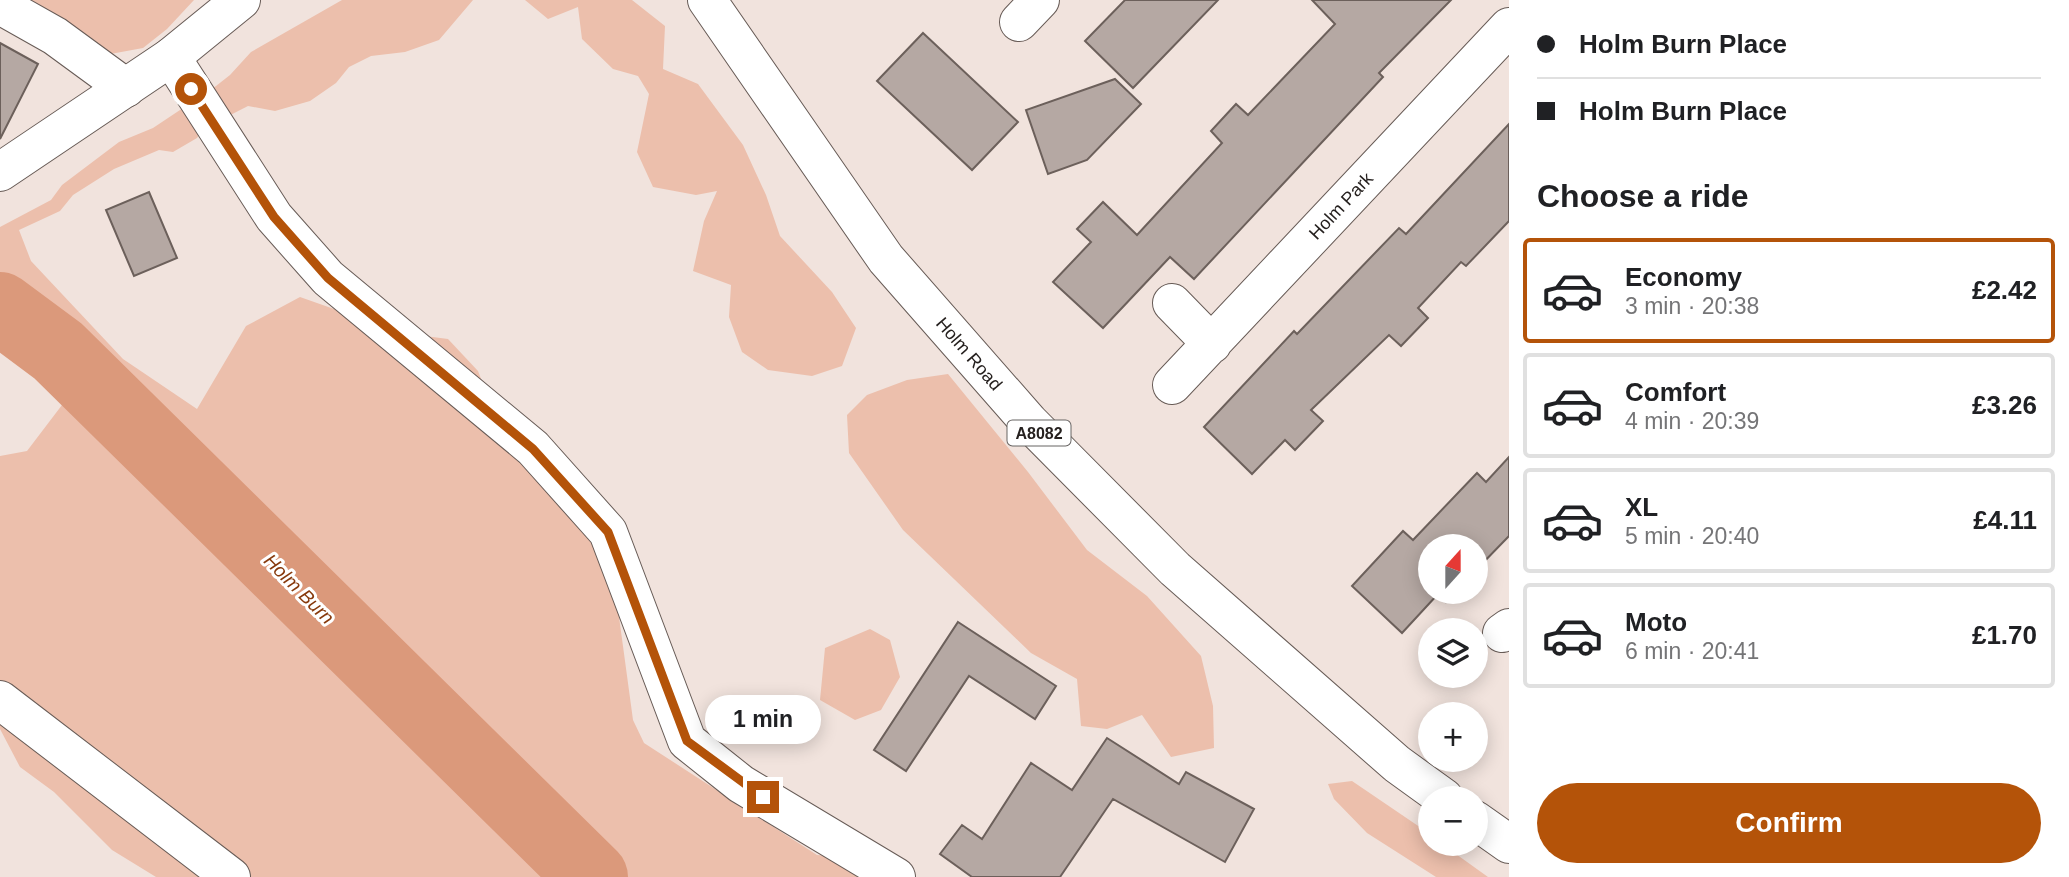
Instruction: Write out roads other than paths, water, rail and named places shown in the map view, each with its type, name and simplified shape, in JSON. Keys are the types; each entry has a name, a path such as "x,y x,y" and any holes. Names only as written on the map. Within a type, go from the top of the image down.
{"street":[{"path":"0,172 171,57 241,0"},
{"name":"Holm Road","path":"707,0 886,259 1029,422 1175,569 1397,764 1427,786"},
{"path":"0,5 55,36 126,88"},
{"name":"Holm Park","path":"1172,385 1509,27"},
{"path":"171,57 274,217 328,278 533,449 608,532 687,741 741,784 896,877"},
{"path":"1172,303 1212,344"},
{"path":"0,699 231,877"},
{"path":"1488,829 1509,844"}],"waterway":[{"name":"Holm Burn","path":"0,308 58,351 592,877"}]}
